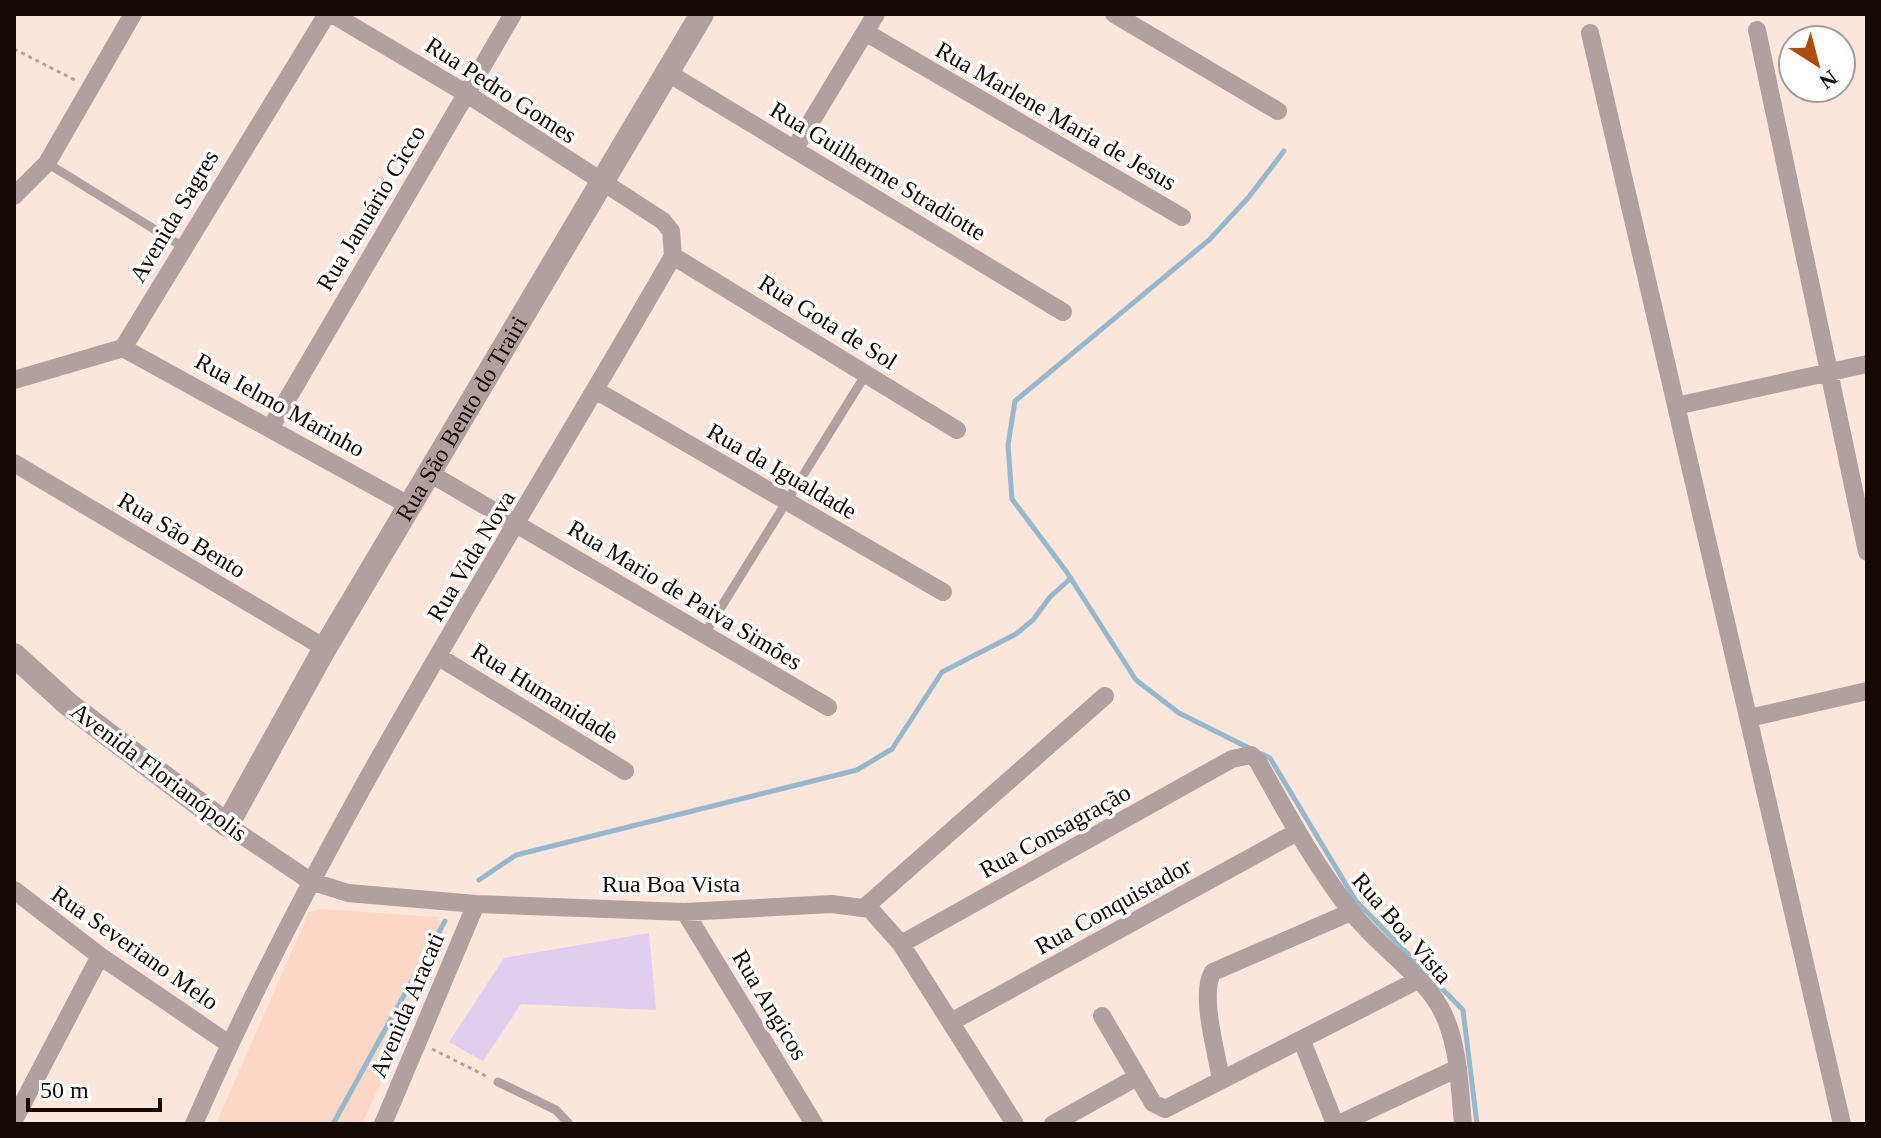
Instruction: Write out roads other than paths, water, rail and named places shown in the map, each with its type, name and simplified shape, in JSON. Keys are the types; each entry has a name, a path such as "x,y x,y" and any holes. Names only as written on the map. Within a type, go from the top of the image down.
{"street":[{"path":"14,196 47,163 133,14"},
{"name":"Rua Pedro Gomes","path":"330,14 467,94 668,225 673,256"},
{"name":"Avenida Sagres","path":"123,348 330,14"},
{"name":"Rua Januário Cicco","path":"271,427 513,14"},
{"name":"Rua São Bento do Trairi","path":"227,825 325,648 412,507 702,14"},
{"path":"795,148 876,14"},
{"path":"1114,14 1278,111"},
{"path":"1757,30 1867,552"},
{"name":"Rua Marlene Maria de Jesus","path":"865,32 1182,217"},
{"path":"1590,33 1842,1124"},
{"name":"Rua Guilherme Stradiotte","path":"668,73 1063,312"},
{"name":"Rua Gota de Sol","path":"673,256 957,430"},
{"name":"Rua Vida Nova","path":"194,1124 229,1044 310,881 673,256"},
{"path":"14,380 123,348"},
{"name":"Rua Ielmo Marinho","path":"123,348 412,507"},
{"path":"1676,406 1867,364"},
{"name":"Rua da Igualdade","path":"597,391 943,592"},
{"name":"Rua São Bento","path":"14,463 325,648"},
{"name":"Rua Mario de Paiva Simões","path":"431,474 828,707"},
{"name":"Avenida Florianópolis","path":"14,655 68,704 227,825 310,881"},
{"name":"Rua Humanidade","path":"439,657 625,771"},
{"path":"1749,718 1867,691"},
{"path":"1015,1124 901,944 865,907 1105,696"},
{"name":"Rua Boa Vista","path":"1232,759 1251,755 1257,760 1297,832 1351,912 1433,996 1445,1021 1458,1068 1463,1124"},
{"name":"Rua Consagração","path":"901,944 1232,759"},
{"name":"Rua Conquistador","path":"951,1022 1297,832"},
{"path":"310,881 348,893 476,904"},
{"name":"Rua Severiano Melo","path":"14,890 100,956 229,1044"},
{"name":"Rua Boa Vista","path":"476,904 685,912 832,904 865,907"},
{"name":"Avenida Aracati","path":"383,1124 476,904"},
{"name":"Rua Angicos","path":"685,912 814,1124"},
{"path":"1221,1080 1208,1000 1208,984 1213,972 1351,912"},
{"path":"14,1120 100,956"},
{"path":"1102,1016 1153,1103 1165,1109 1418,980"},
{"path":"1302,1041 1337,1124 1458,1068"},
{"path":"1053,1124 1137,1077"}],"lane":[{"path":"47,163 183,247"},
{"path":"705,633 866,374"},
{"path":"498,1082 556,1110 569,1124"}],"waterway":[{"path":"1253,750 1179,713 1136,680 1066,571 1012,499 1008,445 1015,401 1209,240 1248,198 1284,151"},
{"path":"479,880 516,855 857,770 892,749 942,672 1016,634 1071,578"},
{"path":"1262,754 1270,758 1356,901 1463,1010 1477,1124"},
{"path":"333,1124 445,921"}]}
